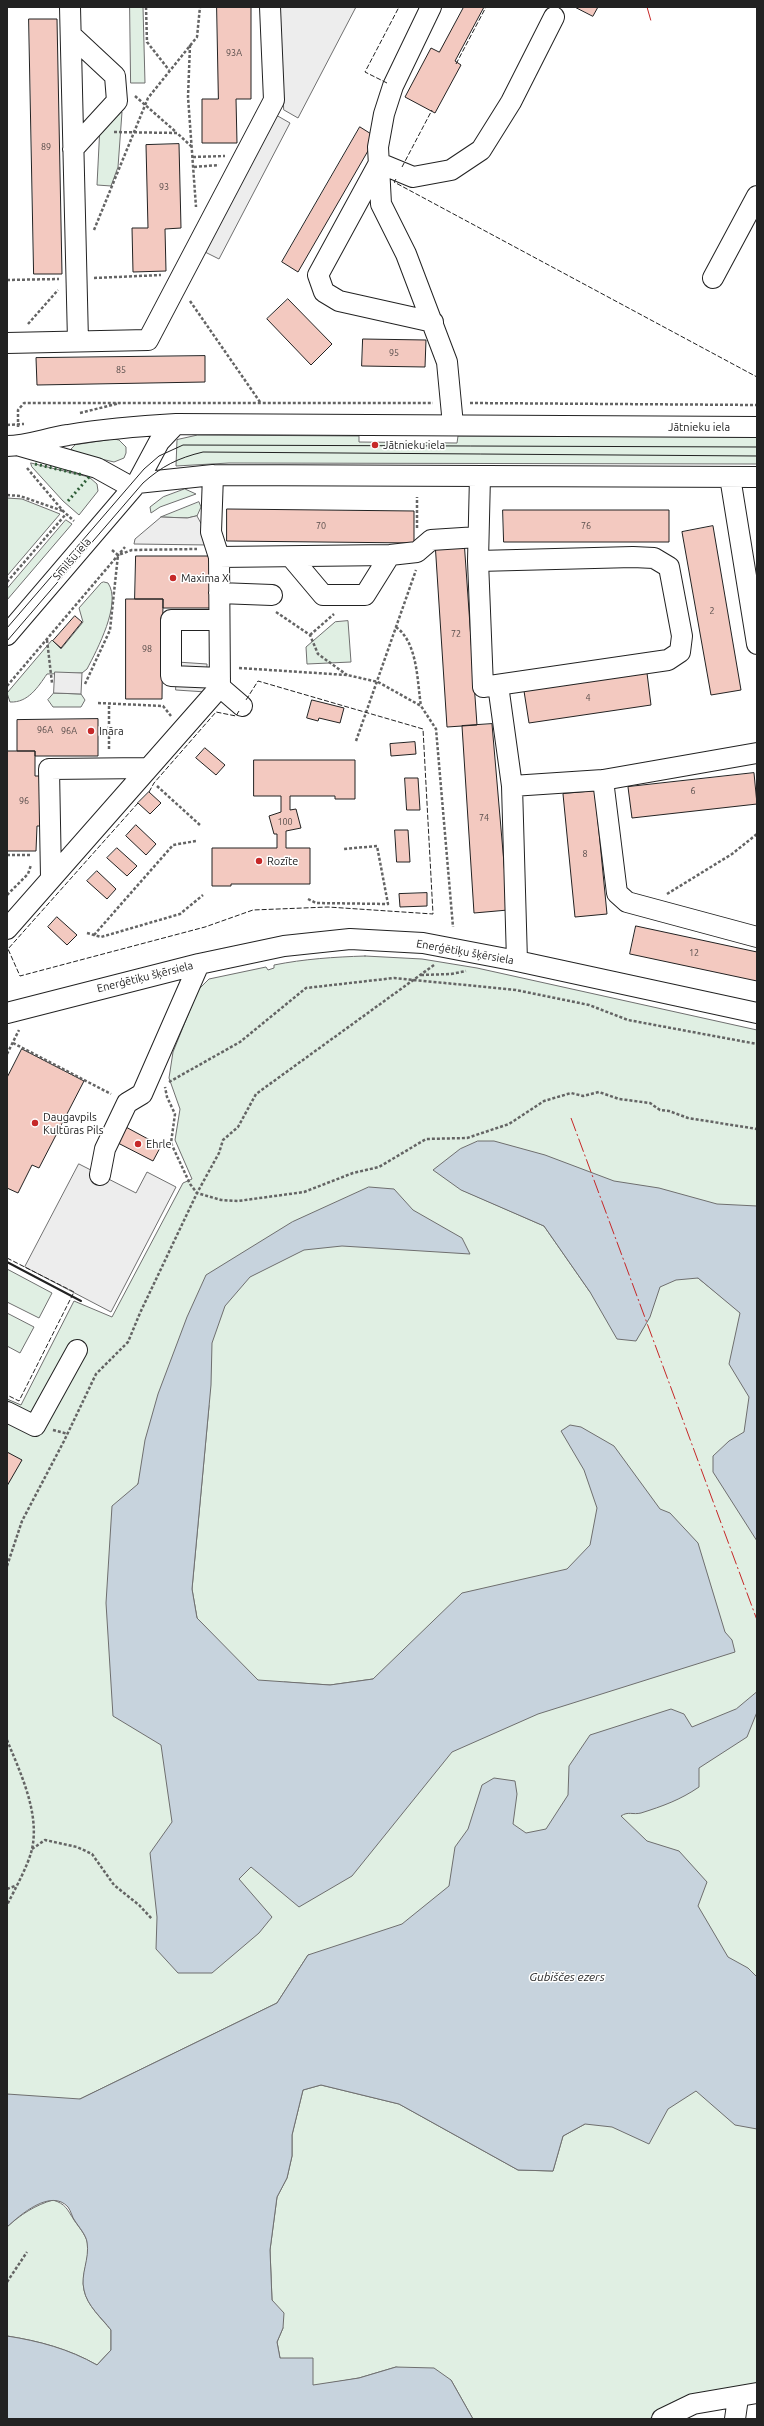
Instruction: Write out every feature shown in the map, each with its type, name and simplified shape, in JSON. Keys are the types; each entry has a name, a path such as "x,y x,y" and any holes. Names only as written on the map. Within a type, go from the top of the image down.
{"street":[{"path":"70,7 73,149 72,279 78,341"},
{"path":"10,342 148,340 274,100 270,7"},
{"path":"431,7 393,86 381,127 378,147 381,204 406,254 447,362 453,425"},
{"path":"379,163 413,178 451,170 481,150 511,102 554,17"},
{"path":"70,35 115,76 117,101 73,149"},
{"path":"379,163 318,275 324,292 339,301 433,322"},
{"path":"713,278 757,196"},
{"name":"Jātnieku iela","path":"17,447 42,440 123,427 176,424 757,427"},
{"name":"Smilšu iela","path":"7,635 135,486 159,442 176,424"},
{"path":"17,447 97,468 135,486 213,475 757,477"},
{"path":"7,929 51,878 151,776 220,677 219,593 213,475"},
{"path":"478,561 633,557 654,558 669,567 682,636 680,652 668,660 483,687 478,561 480,476"},
{"path":"730,478 757,644"},
{"path":"216,546 291,557 390,555 424,546 478,537"},
{"path":"291,557 323,595 365,595 390,555"},
{"path":"219,593 272,603"},
{"path":"219,620 171,620 170,676 220,677"},
{"path":"220,677 242,706"},
{"path":"498,684 512,786 517,961"},
{"path":"512,786 603,780 757,753"},
{"path":"51,878 49,769 109,769 151,776"},
{"path":"603,780 617,893 627,902 757,937"},
{"name":"Enerģētiķu šķērsiela","path":"7,1013 199,964 284,946 350,939 423,943 517,961 757,1014"},
{"path":"100,1175 105,1149 127,1102 142,1094 199,964"},
{"path":"7,1412 35,1426 77,1350"},
{"path":"662,2419 693,2404 738,2398 757,2393"},
{"path":"735,2419 738,2398"}],"path":[{"path":"146,7 147,42 169,70"},
{"path":"94,232 145,105 169,70 197,37 200,7"},
{"path":"190,44 188,97 196,214 214,213"},
{"path":"115,76 192,147"},
{"path":"88,133 177,133"},
{"path":"193,157 228,156 249,146"},
{"path":"10,342 72,279"},
{"path":"7,280 179,279 261,403"},
{"path":"74,521 63,511 17,447 18,410 24,403 124,402"},
{"path":"7,495 20,496 63,511"},
{"path":"356,741 378,682 424,546 417,497"},
{"path":"7,582 66,514"},
{"path":"7,686 125,546"},
{"path":"118,555 132,550 216,546"},
{"path":"112,550 118,555"},
{"path":"85,684 110,630 118,555"},
{"path":"272,603 310,635 318,654 347,675"},
{"path":"396,627 405,633 413,655 421,706 436,729 454,927"},
{"path":"47,639 52,682"},
{"path":"220,677 281,669 347,675 378,682 421,706"},
{"path":"98,703 163,706 182,731"},
{"path":"109,704 109,769"},
{"path":"151,776 201,826"},
{"path":"653,909 668,893 732,854 757,834"},
{"path":"94,935 173,845 196,841"},
{"path":"308,898 316,903 388,904 377,846 343,848"},
{"path":"7,855 35,855 28,874 7,895"},
{"path":"87,933 101,937 180,914 202,894"},
{"path":"7,1566 22,1521 64,1441 96,1374 128,1342 140,1313 197,1193 219,1153 223,1140 238,1127 256,1094 414,980 428,968 459,950"},
{"path":"165,1084 240,1042 306,988 394,978 516,990 589,1005 628,1020 757,1044"},
{"path":"13,1043 127,1102"},
{"path":"171,1143 190,1184 197,1193 221,1200 238,1201 304,1192 353,1173 379,1167 426,1139 467,1138 509,1124 544,1101 571,1093 583,1096 599,1092 619,1100 650,1103 660,1110 669,1110 688,1118 757,1129"},
{"path":"7,1740 21,1776 32,1816 32,1849 7,1905"},
{"path":"32,1849 45,1840 77,1848 92,1854 114,1885 139,1905 152,1920"},
{"path":"7,1889 16,1886"},
{"path":"7,2282 27,2252"}],"green space":[{"path":"130,7 143,7 145,83 131,83"},
{"path":"114,112 122,112 118,167 111,186 97,185 100,125"},
{"path":"198,435 359,436 359,442 457,443 458,436 757,437 757,464 229,463 176,466 177,440"},
{"path":"114,439 119,440 126,447 126,453 124,458 114,462 76,453 71,449 75,445"},
{"path":"31,463 89,477 97,484 98,491 79,515 63,501 32,467"},
{"path":"185,489 196,494 160,507 151,513 150,507 163,497"},
{"path":"7,498 22,499 60,514 7,576"},
{"path":"199,502 201,507 197,516 187,518 161,517"},
{"path":"66,520 72,524 7,600 7,589"},
{"path":"101,583 108,583 112,592 110,614 102,639 87,669 82,673 47,674 36,689 27,697 16,702 10,702 7,693 52,640 61,649 83,622 79,608"},
{"path":"348,621 351,662 307,664 306,647 335,622"},
{"path":"54,693 81,694 85,700 81,707 53,707 48,700"},
{"path":"365,956 422,959 477,968 757,1030 757,1255 462,1190 544,1226 590,1292 599,1297 626,1254 698,1278 740,1312 757,1289 757,2387 685,2401 649,2419 473,2419 451,2380 396,2367 359,2378 313,2386 280,2358 277,2342 283,2328 272,2300 270,2250 277,2197 287,2178 292,2156 292,2135 303,2090 321,2085 399,2104 518,2170 553,2171 563,2136 585,2124 411,1960 308,1955 277,2003 80,2099 7,2127 7,1399 21,1405 74,1301 112,1317 183,1183 192,1179 175,1140 180,1109 169,1078 173,1052 198,990 209,979 266,967 268,970 274,968 274,965 319,959","holes":["209,1406 192,1589 197,1618 272,1700 284,1682 330,1685 373,1679 184,1933 188,1728 138,1484"]},
{"path":"7,1269 52,1293 39,1318 7,1302"},
{"path":"7,1313 34,1327 20,1353 7,1346"},
{"path":"53,2200 66,2207 86,2238 88,2253 83,2277 84,2290 91,2306 111,2330 111,2350 97,2365 76,2354 54,2346 7,2336 7,2227 28,2211"}],"shaded area":[{"path":"280,7 356,7 298,118 284,110"},
{"path":"276,115 290,123 219,259 205,252"},
{"path":"197,516 209,538 209,545 134,544 135,539 161,517 187,518"},
{"path":"177,662 207,664 206,692 176,690"},
{"path":"55,672 82,673 81,694 54,693"},
{"path":"79,1164 136,1193 147,1172 176,1187 111,1312 25,1267"}],"water":[{"path":"478,1141 494,1141 545,1155 614,1181 659,1188 717,1204 757,1206 757,1541 713,1472 713,1456 729,1441 744,1432 749,1397 729,1364 740,1313 698,1278 676,1280 660,1287 650,1317 636,1341 617,1339 590,1292 544,1226 461,1190 433,1170 460,1149"},
{"path":"369,1187 394,1189 413,1210 462,1238 470,1254 342,1246 304,1250 250,1277 225,1306 212,1343 211,1385 192,1589 197,1618 258,1680 330,1685 373,1679 462,1593 567,1569 590,1545 597,1508 584,1470 561,1431 570,1425 581,1427 614,1446 660,1509 670,1513 698,1543 725,1632 732,1640 735,1652 538,1714 452,1752 352,1876 299,1907 251,1867 239,1879 272,1917 259,1933 212,1973 178,1973 156,1949 157,1917 150,1853 172,1822 161,1745 113,1716 106,1603 112,1506 138,1484 145,1440 158,1394 187,1317 206,1275 292,1222"},
{"name":"Gubiščes ezers","path":"757,1692 757,1712 747,1737 699,1768 699,1787 685,1796 664,1805 641,1813 626,1814 621,1816 647,1841 679,1851 707,1882 698,1906 728,1957 748,1968 757,1977 757,2129 735,2125 696,2091 668,2109 649,2144 612,2127 585,2124 563,2136 553,2171 518,2170 399,2104 321,2085 303,2090 292,2135 292,2156 287,2178 277,2197 270,2250 272,2300 284,2313 283,2328 277,2342 280,2358 313,2358 313,2385 359,2378 396,2367 434,2368 451,2380 473,2419 7,2419 7,2336 54,2346 76,2354 97,2365 111,2350 111,2330 91,2307 86,2296 83,2278 88,2248 87,2242 68,2207 61,2202 53,2200 45,2202 28,2210 7,2227 7,2094 80,2099 277,2003 308,1955 402,1924 449,1886 455,1847 468,1829 482,1785 494,1778 515,1781 517,1794 513,1824 526,1833 546,1829 568,1795 569,1766 590,1735 671,1709 684,1714 692,1727 736,1709"}],"building":[{"path":"217,7 251,7 251,99 236,99 237,143 202,143 202,99 218,99"},
{"path":"464,7 484,7 455,61 461,65 435,113 405,97 431,48 439,52"},
{"path":"575,7 598,7 593,16"},
{"path":"29,19 57,19 62,274 34,274"},
{"path":"360,127 376,137 298,272 282,262"},
{"path":"179,144 181,228 165,229 166,271 133,272 132,228 148,228 146,145"},
{"path":"288,299 332,344 311,365 267,319"},
{"path":"363,339 426,340 425,367 362,366"},
{"path":"205,356 205,382 37,385 36,358"},
{"path":"227,509 414,511 414,543 227,541"},
{"path":"503,510 669,510 669,542 504,542"},
{"path":"713,526 741,690 711,695 682,532"},
{"path":"464,540 477,725 447,727 435,542"},
{"name":"Maxima X","path":"136,556 210,556 210,608 163,608 163,599 135,599"},
{"path":"126,599 163,599 162,699 126,699"},
{"path":"75,616 82,622 61,648 53,641"},
{"path":"647,673 651,705 529,723 524,691"},
{"path":"312,700 344,708 340,723 319,718 318,721 307,718"},
{"path":"98,719 98,756 35,756 35,751 17,751 17,720"},
{"path":"492,724 508,910 474,913 462,726"},
{"path":"415,742 416,754 391,756 390,744"},
{"path":"205,748 225,765 216,775 196,758"},
{"path":"7,751 35,751 35,776 41,776 41,826 37,826 36,851 7,851"},
{"path":"254,760 355,760 355,799 335,799 335,796 290,796 290,810 296,809 301,828 286,831 286,848 310,848 310,884 231,884 231,886 212,886 212,848 277,848 277,834 274,834 269,816 281,812 281,796 254,796"},
{"path":"754,773 757,804 632,818 628,787"},
{"path":"405,778 418,778 420,810 407,810"},
{"path":"595,791 607,914 575,917 563,794"},
{"path":"149,792 161,803 150,814 138,803"},
{"path":"136,825 156,844 146,855 126,836"},
{"path":"395,830 408,830 410,862 397,862"},
{"path":"117,848 137,866 127,876 107,858"},
{"path":"97,871 116,889 107,899 87,881"},
{"path":"427,893 427,906 400,907 399,894"},
{"path":"57,917 77,935 67,945 48,927"},
{"path":"636,926 757,952 757,981 630,954"},
{"name":"Daugavpils Kultūras Pils","path":"22,1049 84,1081 39,1168 32,1165 18,1193 7,1188 7,1078"},
{"name":"Ehrle","path":"124,1126 161,1146 153,1161 116,1142"},
{"path":"7,1452 22,1460 7,1486"}],"tram line":[{"path":"7,628 144,469 159,456 183,445 757,447"},
{"path":"7,641 143,483 171,463 203,452 757,456"}],"hedge":[{"path":"35,464 83,475"},
{"path":"68,501 89,477"}],"fence":[{"path":"387,83 365,72 399,7"},
{"path":"456,64 486,7"},
{"path":"402,167 432,110"},
{"path":"396,179 394,182 757,377"},
{"path":"138,803 8,949 20,976 205,927 253,910 328,907 433,914 423,729 258,681 246,700"},
{"path":"149,792 154,783 216,712 236,716 239,711"},
{"path":"7,1258 74,1292 19,1401 7,1395"}],"wall":[{"path":"7,1262 81,1301"}],"power":[{"path":"647,7 651,21"},
{"path":"571,1118 757,1620"}],"place":[{"name":"Jātnieku iela","path":"375,445"},
{"name":"Maxima X","path":"173,578"},
{"name":"Ināra","path":"91,731"},
{"name":"Rozīte","path":"259,861"},
{"name":"Daugavpils Kultūras Pils","path":"35,1123"},
{"name":"Ehrle","path":"138,1144"}]}
